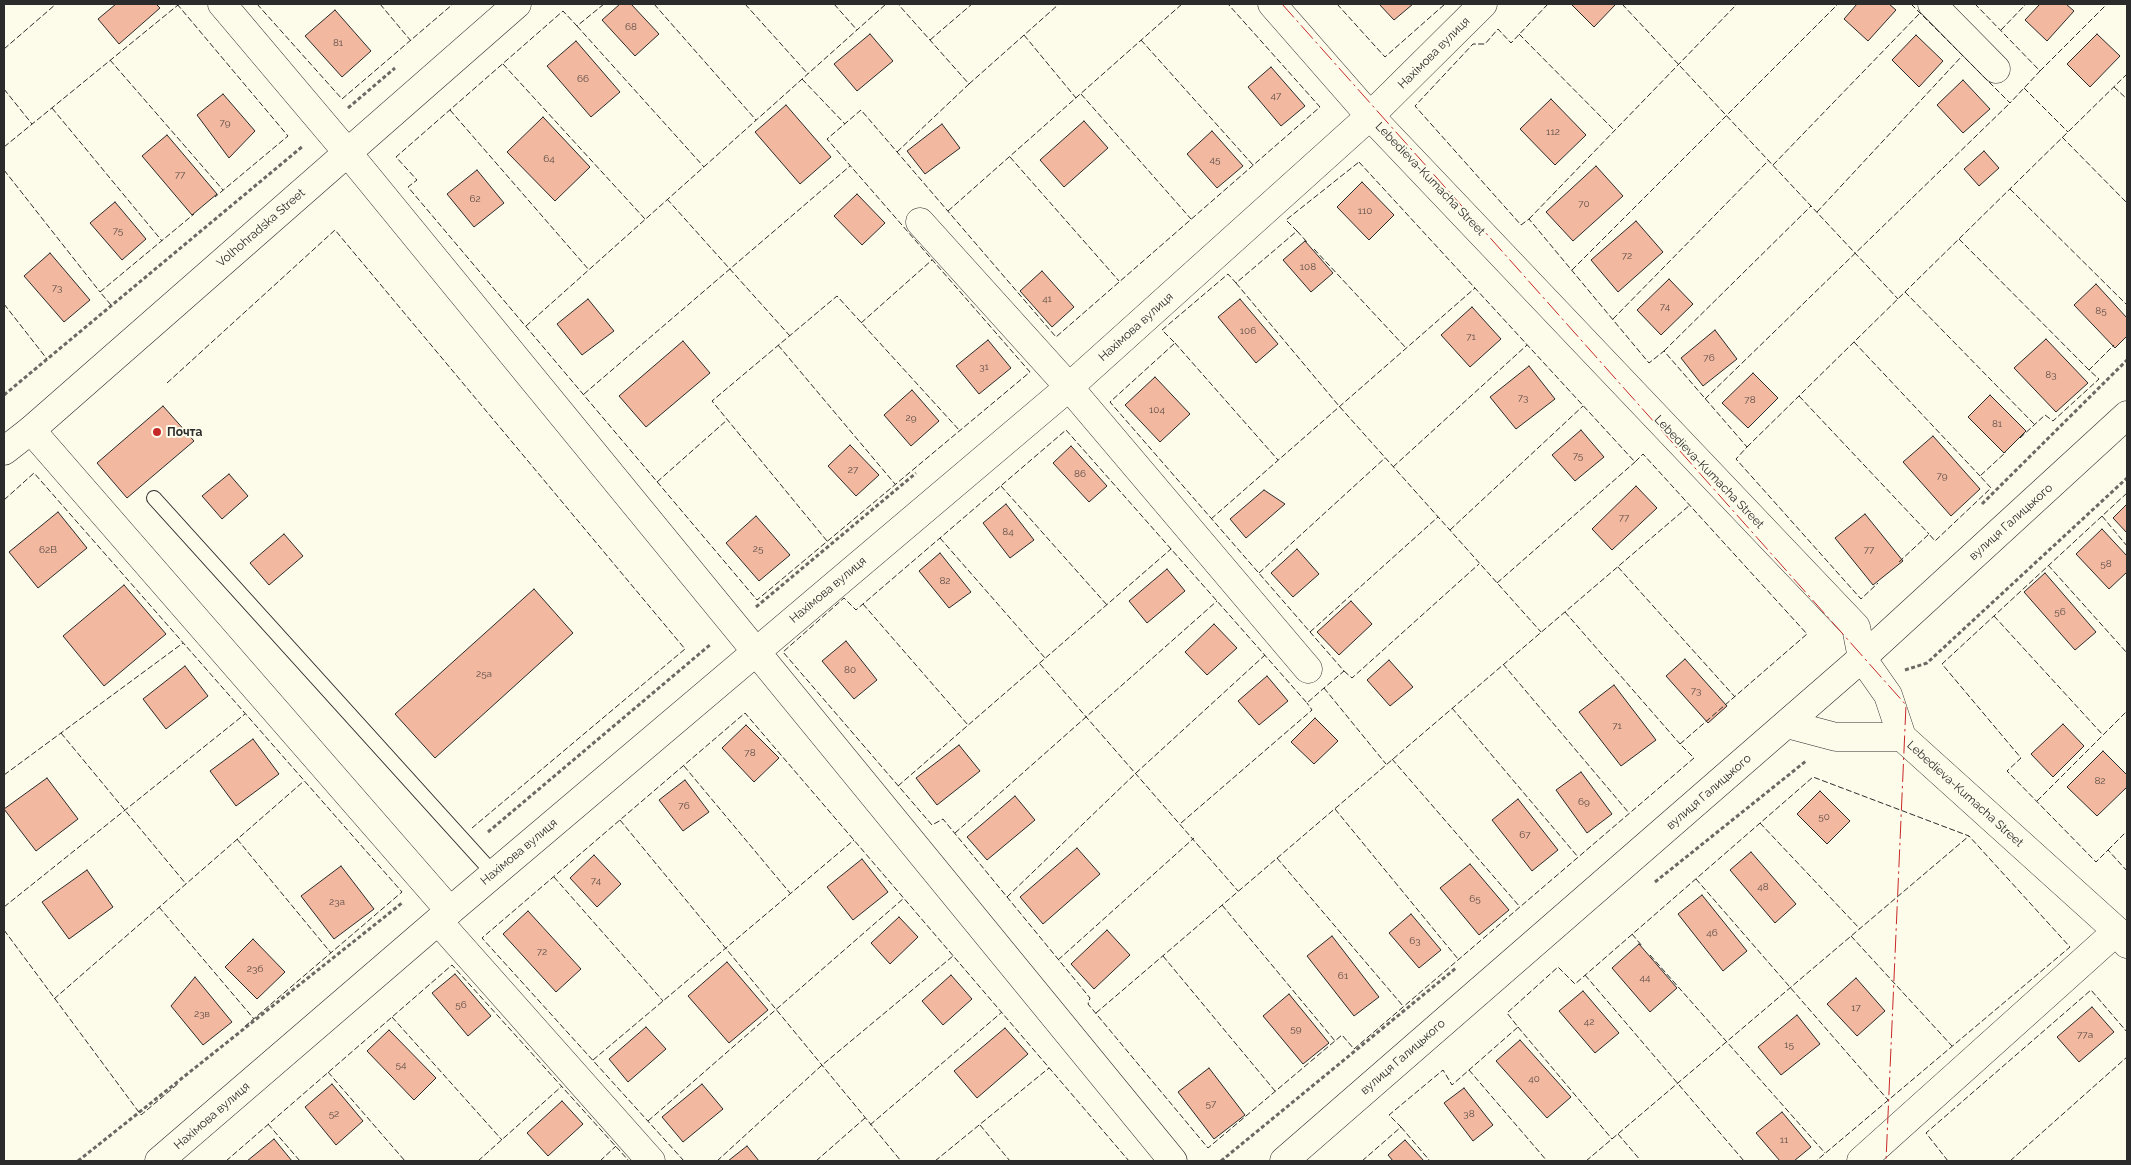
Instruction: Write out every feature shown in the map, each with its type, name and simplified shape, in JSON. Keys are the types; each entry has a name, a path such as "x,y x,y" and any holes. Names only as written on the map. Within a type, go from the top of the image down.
{"street":[{"path":"222,4 347,152 735,624 1173,1161"},
{"name":"Volhohradska Street","path":"4,451 31,430 517,4"},
{"name":"Lebedieva-Kumacha Street","path":"1272,4 1370,116 1856,626 1869,669 1888,695 1902,737 2122,938"},
{"name":"Нахімова вулиця","path":"160,1161 756,650 1069,387 1370,116 1483,4"},
{"path":"1932,4 1996,69"},
{"path":"920,222 1069,387 1308,669"},
{"name":"вулиця Галицького","path":"1284,1161 1787,724 1869,669 2127,415"},
{"path":"31,430 427,884 444,916 651,1161"},
{"path":"1787,724 1836,737 1902,737"},
{"path":"1861,1161 2122,938"}],"lane":[{"path":"154,498 494,874"}],"path":[{"path":"4,395 326,127"},
{"path":"1980,505 2127,360"},
{"path":"470,847 918,472"},
{"path":"1869,669 1927,663 2127,478"},
{"path":"78,1161 427,884"}],"building":[{"path":"116,4 156,4 160,8 119,44 98,19"},
{"path":"620,4 631,4 659,34 635,56 602,20"},
{"path":"1379,4 1413,4 1394,20"},
{"path":"1571,4 1614,4 1615,5 1594,27"},
{"path":"1857,4 1889,4 1896,10 1868,41 1844,19"},
{"path":"2040,4 2066,4 2074,11 2047,41 2025,20"},
{"path":"335,10 371,51 342,77 305,36"},
{"path":"870,34 893,61 857,91 834,64"},
{"path":"2097,34 2120,56 2090,87 2067,64"},
{"path":"1916,35 1943,61 1919,87 1892,60"},
{"path":"576,41 620,92 591,117 547,66"},
{"path":"1271,67 1305,106 1281,126 1248,87"},
{"path":"1963,80 1990,109 1963,133 1937,105"},
{"path":"223,94 255,131 229,158 197,115"},
{"path":"1551,99 1586,135 1555,165 1520,129"},
{"path":"786,105 831,157 800,184 755,132"},
{"path":"543,117 590,167 555,201 507,152"},
{"path":"1084,121 1108,148 1064,187 1040,160"},
{"path":"942,124 960,148 925,174 907,151"},
{"path":"1212,131 1243,166 1217,188 1187,154"},
{"path":"167,135 217,194 192,215 142,156"},
{"path":"1984,151 1999,168 1979,186 1964,169"},
{"path":"1596,166 1623,196 1573,241 1546,212"},
{"path":"477,170 504,203 474,227 447,194"},
{"path":"1362,182 1394,215 1369,240 1337,207"},
{"path":"857,194 885,223 862,245 834,216"},
{"path":"115,202 146,239 122,260 90,223"},
{"path":"1636,221 1663,252 1618,292 1591,260"},
{"path":"1305,241 1333,273 1311,292 1283,260"},
{"path":"50,253 90,300 64,322 24,276"},
{"path":"1042,271 1074,307 1052,327 1020,291"},
{"path":"1669,279 1693,304 1661,335 1637,310"},
{"path":"2096,284 2127,318 2127,336 2115,348 2074,305"},
{"path":"588,299 614,331 582,355 557,324"},
{"path":"1240,299 1278,344 1256,363 1218,317"},
{"path":"1472,307 1501,339 1470,367 1441,335"},
{"path":"1715,330 1737,359 1703,386 1681,358"},
{"path":"2046,339 2088,383 2056,412 2014,368"},
{"path":"988,340 1011,368 979,394 956,366"},
{"path":"683,341 710,373 646,427 619,396"},
{"path":"1529,366 1555,399 1516,429 1490,397"},
{"path":"1753,373 1778,398 1748,428 1722,403"},
{"path":"1155,377 1190,414 1160,442 1125,405"},
{"path":"912,390 939,421 911,446 884,415"},
{"path":"1990,395 2026,431 2004,453 1968,417"},
{"path":"163,406 194,441 127,498 97,463"},
{"path":"1581,430 1604,457 1575,481 1552,455"},
{"path":"1933,436 1980,489 1951,516 1903,462"},
{"path":"850,445 879,475 856,496 828,466"},
{"path":"1071,446 1107,486 1089,502 1053,463"},
{"path":"229,474 248,496 222,519 202,496"},
{"path":"1636,486 1657,508 1612,550 1592,529"},
{"path":"1264,490 1285,504 1246,538 1230,519"},
{"path":"1006,504 1034,540 1010,558 983,523"},
{"path":"2127,504 2127,533 2113,518"},
{"path":"58,512 87,548 38,588 9,552"},
{"path":"1865,514 1903,561 1873,585 1835,538"},
{"path":"756,516 790,555 759,581 726,543"},
{"path":"2102,529 2127,556 2127,572 2109,589 2076,554"},
{"path":"284,534 303,556 269,585 250,563"},
{"path":"1297,549 1319,574 1293,597 1271,573"},
{"path":"940,553 971,592 949,608 919,571"},
{"path":"1167,569 1185,591 1147,623 1129,601"},
{"path":"2045,573 2096,632 2075,650 2024,592"},
{"path":"124,585 166,634 104,686 63,636"},
{"path":"534,589 573,633 435,758 395,714"},
{"path":"1351,601 1372,624 1339,655 1317,632"},
{"path":"1214,624 1237,648 1207,675 1185,652"},
{"path":"846,641 877,680 854,699 822,661"},
{"path":"1685,659 1727,706 1708,723 1666,676"},
{"path":"1389,660 1413,687 1390,706 1367,680"},
{"path":"185,666 208,696 166,729 143,699"},
{"path":"1267,676 1288,701 1259,725 1238,701"},
{"path":"1614,685 1656,740 1621,766 1579,712"},
{"path":"1315,718 1338,741 1314,764 1291,742"},
{"path":"2063,724 2084,746 2053,777 2031,754"},
{"path":"746,725 779,758 754,782 722,748"},
{"path":"253,739 279,774 236,806 210,771"},
{"path":"959,745 980,771 937,805 916,778"},
{"path":"2103,751 2127,775 2127,787 2097,816 2067,787"},
{"path":"1581,772 1612,814 1587,833 1556,790"},
{"path":"47,778 78,819 36,851 4,809"},
{"path":"685,780 709,812 683,831 659,800"},
{"path":"1820,791 1850,821 1827,844 1797,814"},
{"path":"1015,796 1035,820 987,860 967,837"},
{"path":"1518,799 1558,850 1532,871 1492,820"},
{"path":"1077,848 1100,874 1043,924 1020,897"},
{"path":"1751,852 1796,904 1775,923 1730,870"},
{"path":"594,855 621,884 597,907 570,878"},
{"path":"862,859 888,892 853,920 827,887"},
{"path":"1470,864 1509,910 1479,935 1440,888"},
{"path":"341,866 374,909 334,939 301,896"},
{"path":"87,870 113,907 69,939 42,902"},
{"path":"1702,895 1747,951 1723,971 1678,914"},
{"path":"528,911 581,969 556,992 503,934"},
{"path":"1411,914 1441,950 1419,968 1389,933"},
{"path":"899,917 918,937 890,964 871,943"},
{"path":"1107,930 1130,955 1094,989 1071,964"},
{"path":"1332,936 1379,997 1354,1016 1307,956"},
{"path":"253,939 285,972 257,999 225,967"},
{"path":"1639,944 1677,988 1650,1012 1612,968"},
{"path":"727,962 768,1010 729,1043 688,996"},
{"path":"455,974 491,1016 468,1036 432,993"},
{"path":"951,975 972,999 943,1025 922,1001"},
{"path":"195,977 232,1022 203,1045 171,1006"},
{"path":"1856,978 1885,1011 1857,1036 1827,1004"},
{"path":"1583,991 1619,1033 1595,1053 1559,1011"},
{"path":"1289,994 1329,1043 1303,1064 1263,1016"},
{"path":"2092,1007 2114,1032 2079,1062 2057,1037"},
{"path":"1797,1015 1820,1044 1781,1075 1758,1047"},
{"path":"646,1027 666,1049 628,1082 609,1059"},
{"path":"1005,1028 1028,1054 977,1098 954,1071"},
{"path":"389,1030 436,1078 414,1100 367,1051"},
{"path":"1520,1040 1571,1097 1547,1118 1496,1061"},
{"path":"1209,1068 1245,1115 1214,1139 1178,1092"},
{"path":"332,1084 363,1121 336,1145 305,1107"},
{"path":"702,1084 723,1109 683,1142 662,1117"},
{"path":"1464,1088 1493,1125 1473,1141 1444,1103"},
{"path":"562,1101 583,1124 548,1156 527,1133"},
{"path":"1782,1112 1811,1147 1794,1161 1780,1161 1756,1133"},
{"path":"274,1139 292,1161 247,1161"},
{"path":"1405,1140 1424,1161 1393,1161 1388,1155"},
{"path":"747,1146 759,1161 728,1161"}],"fence":[{"path":"4,49 56,4"},
{"path":"177,4 288,136 215,197"},
{"path":"257,4 342,99 453,4"},
{"path":"380,4 411,41"},
{"path":"604,4 577,26 563,11 396,157 417,180 408,187 757,600 1030,372 827,139 861,110 1056,337 1320,107 1228,4"},
{"path":"654,4 756,120"},
{"path":"745,4 808,74"},
{"path":"834,4 857,30"},
{"path":"526,326 886,4"},
{"path":"897,152 969,84 898,4"},
{"path":"930,40 972,4"},
{"path":"969,84 1059,4"},
{"path":"948,211 1182,4"},
{"path":"1337,4 1385,57 1445,4"},
{"path":"1548,4 1511,43 1498,29 1485,44 1473,44 1415,106 1521,225 1529,219 1649,363 1664,351 1747,447 1736,459 1861,599 1878,583"},
{"path":"1622,4 1898,299"},
{"path":"1529,219 1737,4"},
{"path":"1572,270 1838,4"},
{"path":"1911,4 2010,103 2040,71 1975,4"},
{"path":"2001,30 2026,4"},
{"path":"2040,71 2107,4"},
{"path":"4,147 178,5"},
{"path":"1773,165 1920,13"},
{"path":"577,26 704,167"},
{"path":"1519,34 1615,131"},
{"path":"1024,35 1076,98"},
{"path":"1141,40 1253,165"},
{"path":"1817,212 1962,56"},
{"path":"110,60 223,190"},
{"path":"503,64 645,219"},
{"path":"1747,447 2127,74"},
{"path":"802,79 845,124"},
{"path":"2114,87 2127,99"},
{"path":"2024,88 2068,132"},
{"path":"4,89 32,124"},
{"path":"1081,94 1191,219"},
{"path":"1705,399 2010,103"},
{"path":"52,108 162,241"},
{"path":"450,110 589,270"},
{"path":"2062,137 2127,203"},
{"path":"1010,157 1119,281"},
{"path":"1613,319 1769,160"},
{"path":"1359,162 1635,462 1643,454 1807,634 1680,744 1694,758 1354,1049 1342,1035 1208,1148 1088,1004 1090,998 943,819 932,825 783,652 844,598 856,610 1066,430 1307,703 1344,671 1110,402 1175,343 1162,330 1228,274 1236,283 1297,231 1286,220 1359,162"},
{"path":"584,394 850,166"},
{"path":"4,170 100,292"},
{"path":"2010,189 2127,305"},
{"path":"667,199 790,336"},
{"path":"1664,351 1811,206"},
{"path":"111,305 100,292 194,214"},
{"path":"167,383 335,230 685,649 472,828"},
{"path":"1297,231 1307,242"},
{"path":"1959,239 2089,370"},
{"path":"1314,249 1406,348"},
{"path":"861,323 932,260"},
{"path":"1236,283 1339,406 1541,632"},
{"path":"1211,519 1475,288"},
{"path":"1905,292 2035,425"},
{"path":"827,541 712,401 837,296 960,431"},
{"path":"4,304 47,359"},
{"path":"1854,342 1980,476"},
{"path":"1175,343 1278,460"},
{"path":"778,345 895,484"},
{"path":"1393,467 1527,345"},
{"path":"2020,438 2045,415 2053,421 2099,379 2089,370 2114,345"},
{"path":"1799,396 1929,534"},
{"path":"1450,530 1583,406"},
{"path":"657,482 727,420"},
{"path":"1899,562 1929,534 1935,541 1991,488 1980,476 2006,452"},
{"path":"1259,573 1385,458"},
{"path":"1497,583 1635,462"},
{"path":"4,500 34,473 402,892 243,1028"},
{"path":"1001,486 1107,605"},
{"path":"2127,493 1942,664 2021,758 2007,771 2096,862 2108,850 2127,871"},
{"path":"1096,1013 1690,505"},
{"path":"2102,516 2127,546"},
{"path":"1310,632 1438,517"},
{"path":"940,538 1045,658"},
{"path":"898,786 1171,549"},
{"path":"1344,671 1352,678 1479,564"},
{"path":"2048,565 2127,653"},
{"path":"1618,567 1735,697"},
{"path":"955,833 1217,601"},
{"path":"863,604 968,725"},
{"path":"1565,612 1680,744"},
{"path":"1994,616 2103,735"},
{"path":"4,775 183,643"},
{"path":"1007,897 1136,773 1265,655"},
{"path":"1040,664 1238,891"},
{"path":"1503,664 1629,813"},
{"path":"1324,688 1386,764"},
{"path":"1181,823 1312,710 1307,703"},
{"path":"1452,708 1578,857"},
{"path":"2037,801 2127,711"},
{"path":"684,1161 482,938 745,713 1129,1161"},
{"path":"4,907 245,714"},
{"path":"61,733 186,884"},
{"path":"1392,759 1520,907"},
{"path":"684,766 790,893"},
{"path":"1362,1161 1401,1127 1389,1115 1443,1070 1452,1085 1518,1027 1507,1013 1558,967 1575,984 1813,777 1969,836 2070,947 1816,1161"},
{"path":"54,999 304,781"},
{"path":"1335,809 1458,959"},
{"path":"620,820 901,1161"},
{"path":"1760,823 1860,929"},
{"path":"2108,850 2127,831"},
{"path":"1586,1161 1969,836"},
{"path":"1058,960 1194,838"},
{"path":"237,839 331,953"},
{"path":"593,1060 854,840"},
{"path":"1277,858 1403,1006"},
{"path":"554,877 663,1001"},
{"path":"1696,879 1888,1100"},
{"path":"648,1121 904,898"},
{"path":"1222,905 1335,1041"},
{"path":"159,907 254,1019"},
{"path":"4,930 141,1115 179,1083"},
{"path":"1632,934 1642,946"},
{"path":"1851,936 1952,1046"},
{"path":"1650,955 1825,1153"},
{"path":"717,1161 821,1066 953,956"},
{"path":"1163,956 1275,1091"},
{"path":"226,1161 452,965 629,1161"},
{"path":"1585,975 1744,1161"},
{"path":"1948,1161 1926,1133 2091,990 2127,1032"},
{"path":"870,1125 1002,1012"},
{"path":"392,1017 502,1140"},
{"path":"1518,1027 1612,1139"},
{"path":"2010,1161 2127,1057"},
{"path":"935,1161 1049,1068"},
{"path":"1469,1070 1547,1161"},
{"path":"328,1072 405,1161"},
{"path":"478,1161 562,1086"},
{"path":"816,1161 865,1118"},
{"path":"268,1124 300,1161"},
{"path":"980,1125 1010,1161"},
{"path":"1401,1127 1430,1161"},
{"path":"1618,1134 1641,1161"},
{"path":"600,1161 616,1146"}],"power":[{"path":"1282,4 1906,705 1886,1161"}],"place":[{"name":"Почта","path":"157,432"}]}
